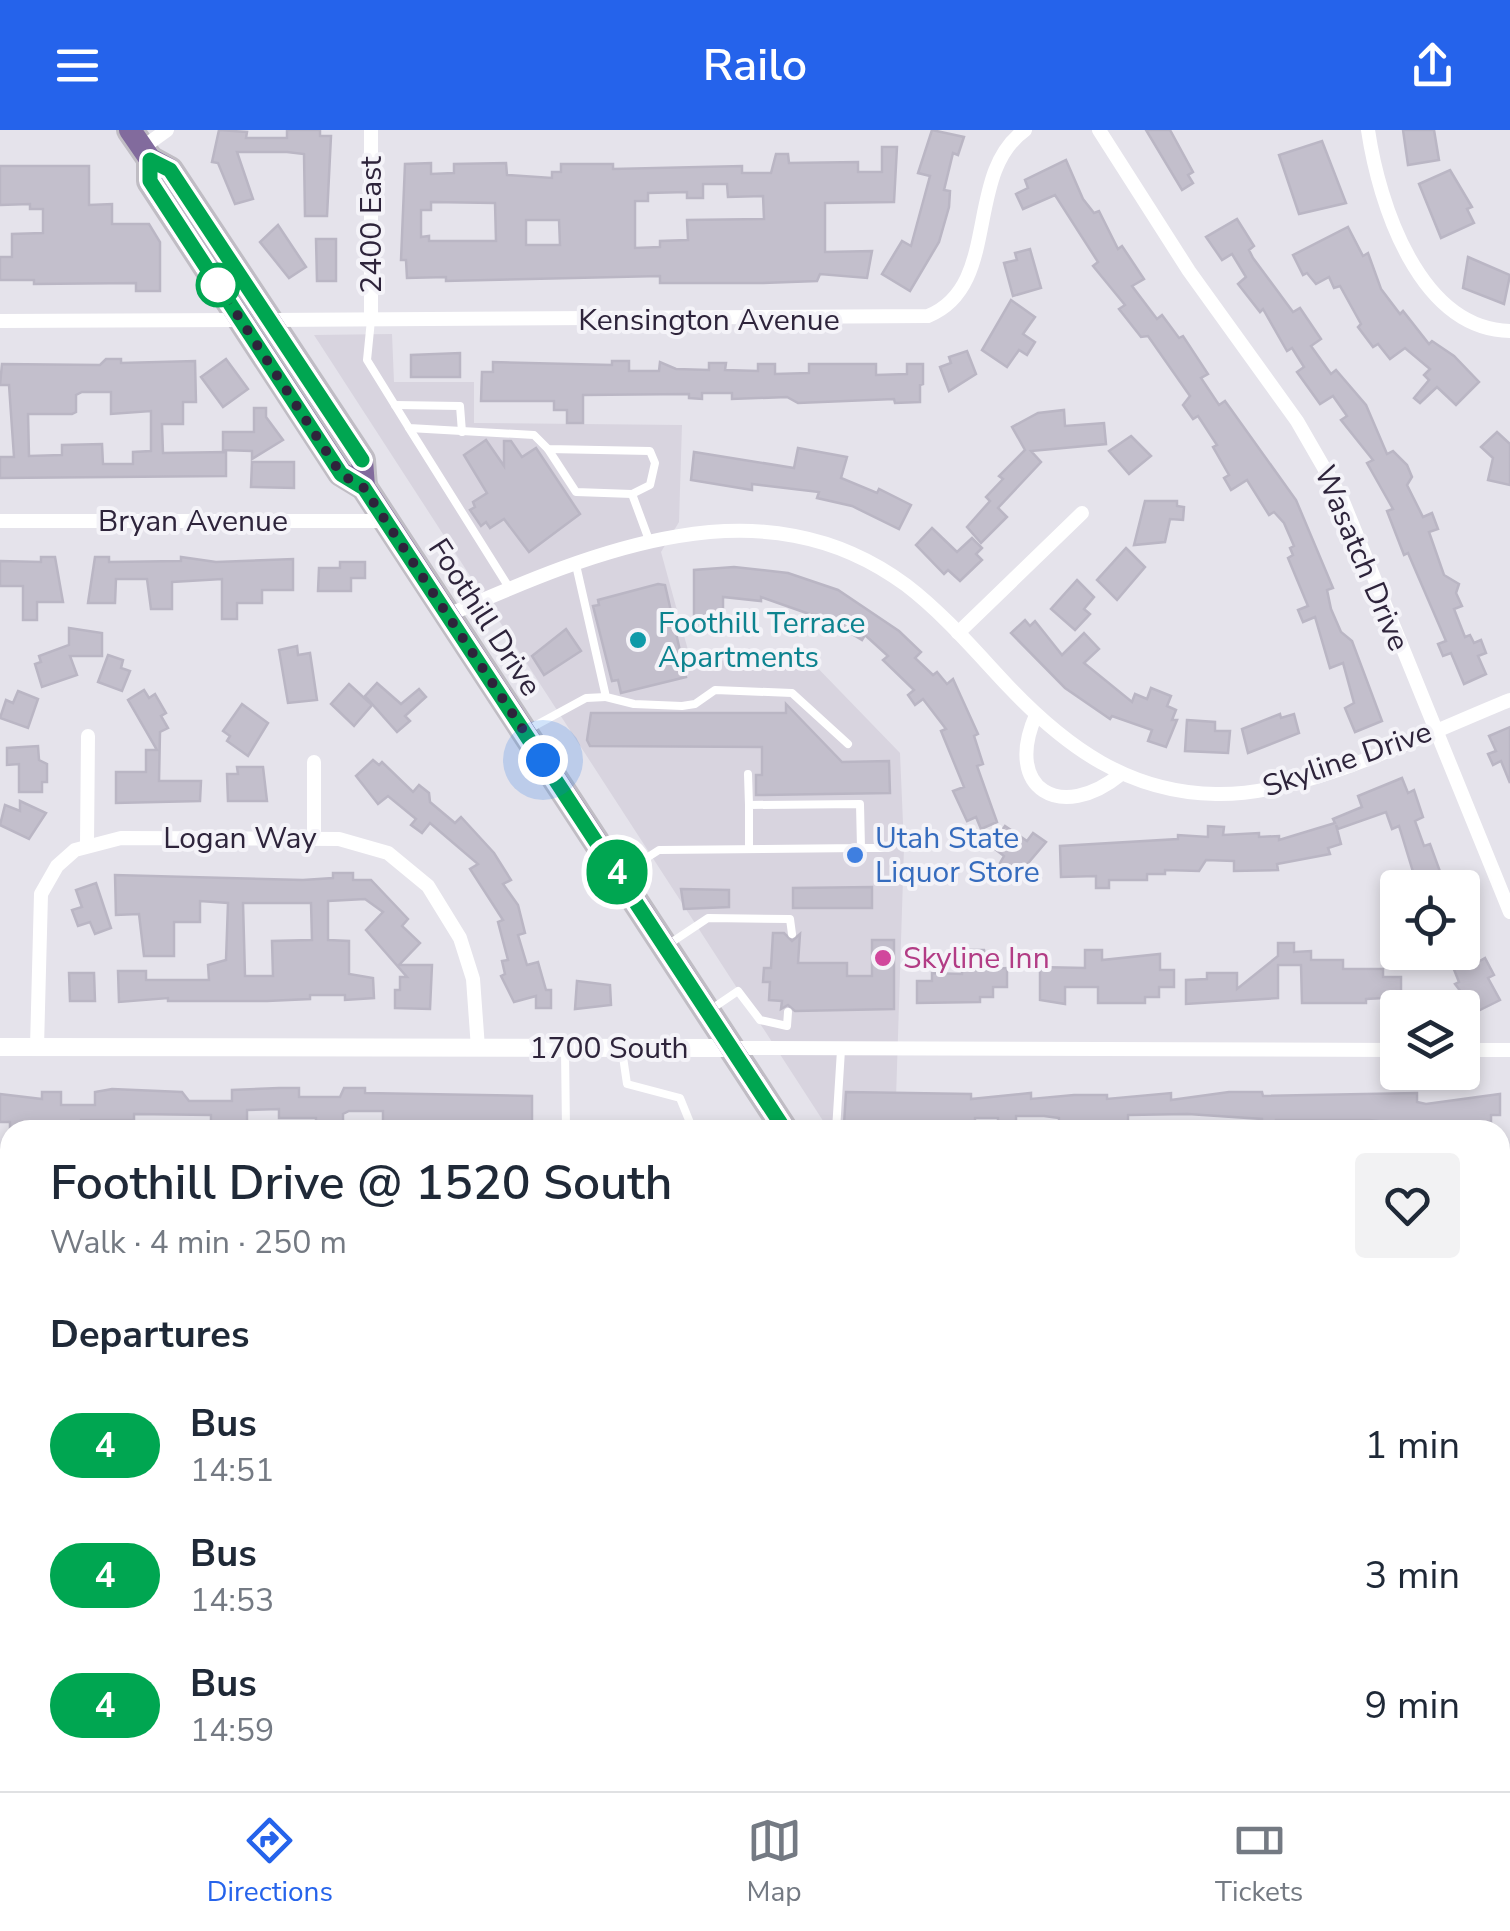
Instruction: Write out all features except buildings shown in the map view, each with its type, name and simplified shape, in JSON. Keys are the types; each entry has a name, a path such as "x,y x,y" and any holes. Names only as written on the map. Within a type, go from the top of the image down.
{"main road":[{"name":"Foothill Drive","path":"141,146 150,181 240,320 341,474 364,488 778,1120"},
{"name":"Foothill Drive","path":"141,146 170,170 362,460 364,488"}],"street":[{"path":"141,146 167,130"},
{"name":"2400 East","path":"371,320 372,130"},
{"name":"Kensington Avenue","path":"269,320 928,316 960,292 994,169 1008,145 1025,130"},
{"name":"Wasatch Drive","path":"1099,130 1189,272 1297,421 1326,470 1356,528 1434,731 1510,912"},
{"path":"1368,130 1390,212 1431,290 1464,320 1510,330"},
{"path":"0,320 240,320"},
{"path":"958,633 1082,512"},
{"name":"Bryan Avenue","path":"0,521 386,521"},
{"name":"Skyline Drive","path":"448,615 649,540 734,528 770,530 819,542 902,582 958,633 1036,716 1086,756 1151,785 1196,793 1265,790 1510,700"},
{"path":"1036,716 1025,756 1028,768 1044,789 1056,796 1081,798 1121,774"},
{"path":"37,1047 39,904 57,866 87,844 88,736"},
{"path":"314,762 314,838"},
{"name":"Logan Way","path":"87,844 121,838 314,838 354,841 388,853 415,873 440,902 470,968 478,1048"},
{"name":"1700 South","path":"0,1046 1380,1050"},
{"path":"1480,1050 1510,1050"}],"lane":[{"path":"371,320 366,360 510,589"},
{"path":"395,405 460,406 462,432"},
{"path":"410,428 534,435 576,492 632,494 650,484 655,463 650,450 548,450"},
{"path":"632,494 649,540"},
{"path":"576,565 606,696"},
{"path":"524,731 586,698 606,696 634,704 682,706 695,704 714,690 792,692 848,744"},
{"path":"748,774 749,849"},
{"path":"749,805 860,804 861,848"},
{"path":"620,876 659,850 882,848"},
{"path":"665,947 708,918 790,919 792,934"},
{"path":"707,1012 738,991 760,1020 786,1026 788,1012"},
{"path":"566,1048 566,1120"},
{"path":"622,1048 627,1084 637,1090 680,1098 689,1120"},
{"path":"837,1120 841,1050"}],"shaded area":[{"path":"392,334 394,382 474,382 474,423 682,425 679,522 661,552 691,661 809,659 900,753 904,847 895,1120 823,1120 314,335"}],"bus line":[{"name":"4","path":"362,460 170,170 150,160 150,181 240,320 341,474 364,488 778,1120"}],"place":[{"name":"Foothill Terrace Apartments","path":"638,640"},
{"name":"Utah State Liquor Store","path":"855,855"},
{"name":"Skyline Inn","path":"883,958"}],"route":[{"path":"218,285 341,474 364,488 543,760"}]}
